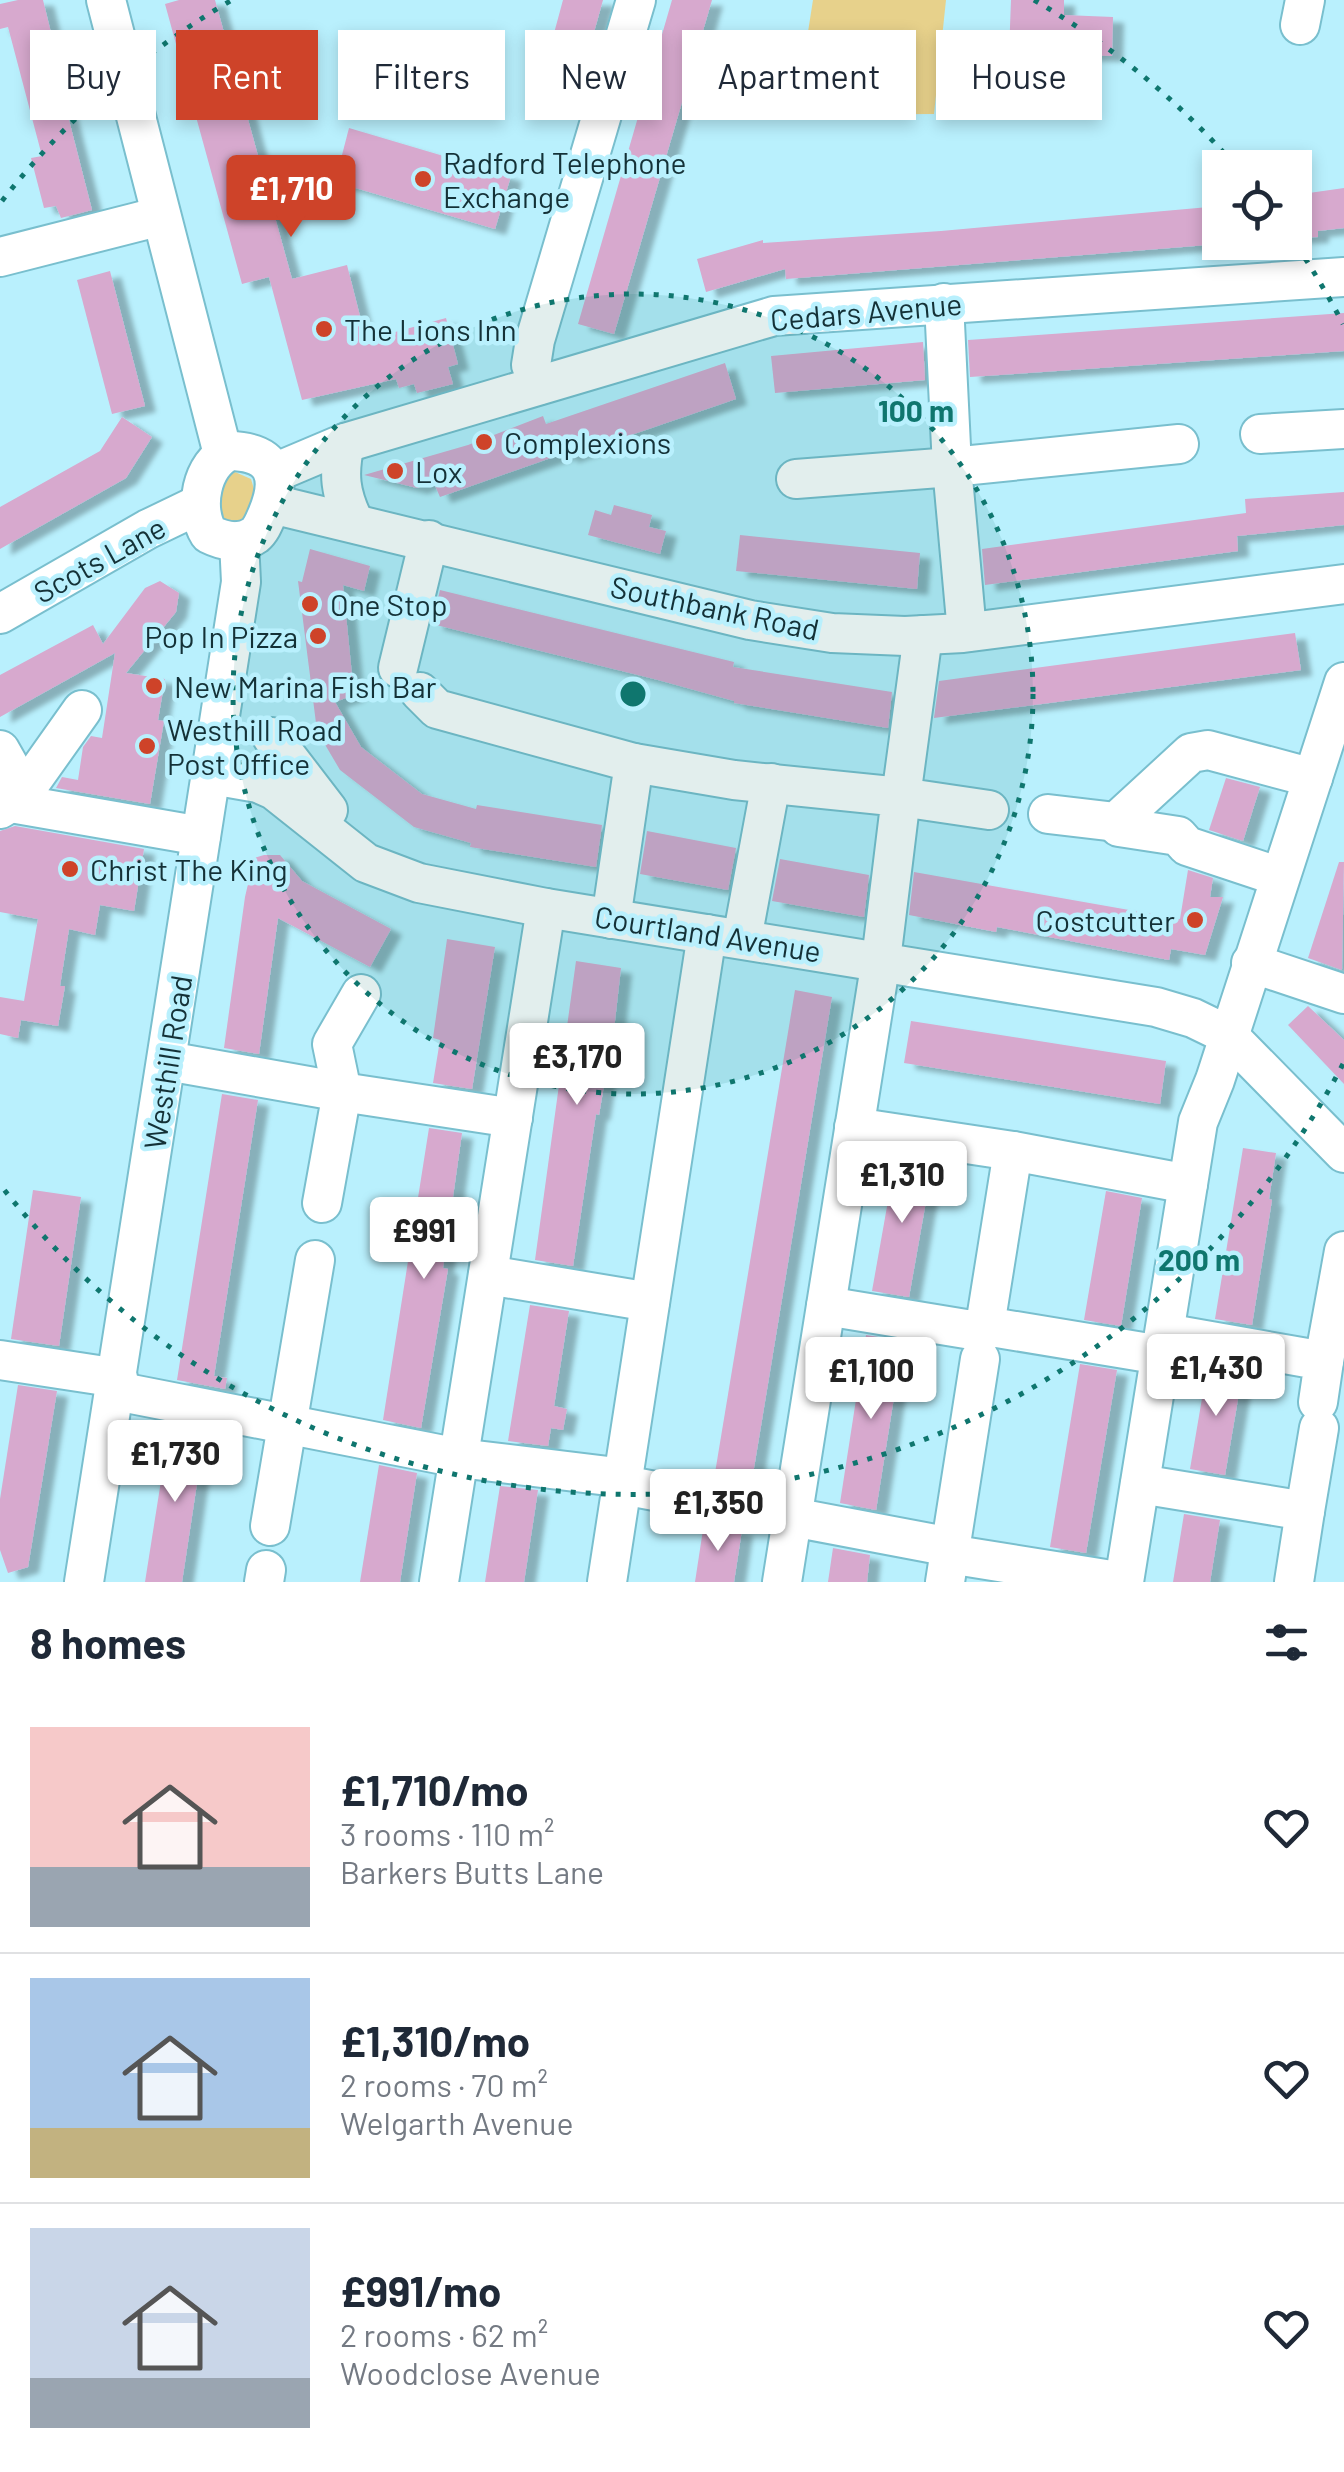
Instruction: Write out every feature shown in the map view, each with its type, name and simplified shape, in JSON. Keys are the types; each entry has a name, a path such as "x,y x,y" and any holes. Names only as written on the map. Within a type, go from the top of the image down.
{"street":[{"path":"106,0 222,454"},
{"path":"539,385 531,365 534,340 636,0"},
{"path":"0,256 160,216"},
{"name":"Cedars Avenue","path":"276,482 346,443 774,316 1344,277"},
{"path":"944,304 952,467 967,632"},
{"path":"1260,434 1344,429"},
{"path":"272,432 276,482 256,534 228,541 209,534 201,522 198,505 204,484 222,454 230,450 252,452 267,462 276,482"},
{"path":"346,443 339,468 340,484 354,522"},
{"path":"796,479 1179,444"},
{"name":"Southbank Road","path":"276,482 354,522 750,620 832,633 967,632 1344,584"},
{"name":"Scots Lane","path":"0,614 148,529 198,505"},
{"name":"Westhill Road","path":"84,1582 241,582 238,540"},
{"path":"429,540 409,680 437,709 634,763 989,810"},
{"path":"782,1582 880,960 923,635"},
{"path":"0,1360 459,1458 624,1481 792,1519 948,1561 1124,1582 1198,1122 1344,682"},
{"path":"12,801 82,710"},
{"path":"272,737 344,828 381,853 432,872 466,892"},
{"path":"0,750 12,801"},
{"path":"1048,814 1116,822 1191,753 1208,750 1312,778"},
{"path":"611,918 634,763"},
{"name":"Courtland Avenue","path":"212,775 258,783 274,790 340,844 391,875 546,908 1156,1007 1192,1018 1228,1036"},
{"path":"607,1582 650,1302 724,937 771,783"},
{"path":"12,801 201,836"},
{"path":"1116,822 1119,827 1178,836 1187,846 1280,877"},
{"path":"439,1582 546,908"},
{"path":"1252,963 1344,994"},
{"path":"322,1202 342,1092 332,1044 361,994"},
{"path":"1228,1036 1344,1153"},
{"path":"168,1061 513,1118"},
{"path":"854,1127 1013,1151 1188,1184"},
{"path":"948,1561 1013,1151"},
{"path":"1294,1582 1324,1361 1344,1251"},
{"path":"270,1526 316,1260"},
{"path":"488,1275 650,1302"},
{"path":"826,1306 984,1332 982,1342"},
{"path":"982,1342 1163,1344 1324,1361"},
{"path":"1140,1484 1305,1511"}],"shaded area":[{"path":"813,0 946,0 943,30 936,30 934,114 916,114 916,30 808,30"},
{"path":"235,472 251,479 256,496 242,522 230,529 207,508 226,478"}],"building":[{"path":"43,0 50,30 30,30 30,110 8,27 0,29 0,4"},
{"path":"215,0 223,30 176,30 176,44 165,4"},
{"path":"563,0 603,0 595,30 555,30"},
{"path":"672,0 712,0 703,30 682,30 682,102 614,334 578,324 637,120 662,120 662,34"},
{"path":"1011,0 1064,0 1064,15 1113,17 1112,56 1102,56 1102,30 1010,30"},
{"path":"33,120 69,120 92,210 61,218 56,206 44,208 31,158 42,156"},
{"path":"197,120 248,120 292,279 347,265 366,340 446,318 458,364 448,367 453,384 417,393 414,384 399,388 396,379 302,400 269,277 242,284"},
{"name":"Radford Telephone Exchange","path":"349,128 511,176 495,229 335,182"},
{"path":"1344,188 1344,228 1318,231 1318,237 1312,237 1312,193"},
{"path":"1202,208 1202,245 786,279 785,269 706,292 697,259 763,240 941,231"},
{"path":"110,271 145,406 112,414 77,280"},
{"path":"1344,313 1344,351 970,377 968,340"},
{"path":"923,342 925,380 775,393 771,356"},
{"path":"725,363 736,399 440,497 433,481 417,488 364,475 468,445 543,416 546,424"},
{"path":"122,417 152,437 126,478 0,549 0,507 100,451"},
{"path":"1344,492 1344,525 1237,536 1238,551 985,585 982,549 1246,513 1245,499"},
{"path":"614,505 652,515 649,527 666,531 660,554 588,535 595,510 611,515"},
{"path":"740,535 920,553 917,589 736,571"},
{"path":"310,549 370,566 364,591 343,585 354,695 335,702 361,747 422,794 476,809 477,805 602,825 596,867 470,847 471,843 414,827 340,770 317,731 298,581 302,582"},
{"path":"160,581 179,593 176,612 126,673 165,679 158,720 164,721 150,804 56,788 62,777 78,780 83,747 91,736 102,738 115,653 0,717 0,675 93,625 103,644 145,588"},
{"path":"440,590 734,662 733,667 892,692 888,728 734,703 658,680 432,624"},
{"path":"1295,633 1301,670 934,718 939,681"},
{"path":"1226,778 1260,787 1243,841 1209,830"},
{"name":"Christ The King","path":"15,826 144,849 134,911 100,905 95,935 69,929 58,1026 21,1020 18,1038 0,1034 0,997 24,1001 38,919 0,912 0,831"},
{"path":"647,831 736,848 728,890 640,874"},
{"path":"280,855 302,881 391,929 370,967 278,918 259,1054 224,1048 245,897 254,858"},
{"path":"780,859 869,875 864,917 772,901"},
{"path":"1339,862 1344,862 1342,970 1308,958"},
{"path":"1188,870 1213,878 1210,897 1223,897 1205,955 1171,949 1169,960 997,927 996,932 909,915 914,872 1180,919"},
{"path":"447,939 495,947 472,1089 433,1083 440,1040 433,1038"},
{"path":"576,961 621,968 573,1266 535,1260"},
{"path":"795,990 832,997 751,1486 714,1479"},
{"path":"1308,1006 1344,1040 1344,1084 1288,1025"},
{"path":"911,1021 1166,1061 1160,1104 904,1063"},
{"path":"222,1094 258,1100 214,1376 227,1378 225,1389 177,1380"},
{"path":"429,1128 462,1133 443,1268 448,1269 421,1428 383,1420"},
{"path":"1243,1148 1276,1153 1252,1325 1215,1319"},
{"path":"896,1156 933,1162 909,1297 872,1291"},
{"path":"33,1190 81,1197 59,1346 11,1339"},
{"path":"1106,1191 1142,1198 1121,1326 1084,1320"},
{"path":"530,1305 569,1311 554,1406 567,1409 563,1430 551,1428 548,1446 508,1441"},
{"path":"866,1335 903,1341 876,1510 840,1503"},
{"path":"1208,1363 1243,1370 1225,1475 1190,1469"},
{"path":"1080,1364 1117,1370 1086,1553 1050,1547"},
{"path":"18,1385 57,1391 28,1567 8,1573 0,1550 0,1499"},
{"path":"170,1424 205,1431 182,1582 145,1582"},
{"path":"379,1465 417,1473 400,1582 360,1582"},
{"path":"500,1486 538,1490 524,1582 485,1582"},
{"path":"1184,1514 1220,1520 1210,1582 1173,1582"},
{"path":"704,1523 742,1530 734,1582 695,1582"},
{"path":"833,1548 870,1555 867,1582 828,1582"}],"place":[{"name":"Radford Telephone Exchange","path":"423,179"},
{"name":"The Lions Inn","path":"324,329"},
{"name":"Complexions","path":"484,442"},
{"name":"Lox","path":"395,471"},
{"name":"One Stop","path":"310,604"},
{"name":"Pop In Pizza","path":"318,636"},
{"name":"New Marina Fish Bar","path":"154,686"},
{"name":"Westhill Road Post Office","path":"147,746"},
{"name":"Christ The King","path":"70,869"},
{"name":"Costcutter","path":"1195,920"}]}
